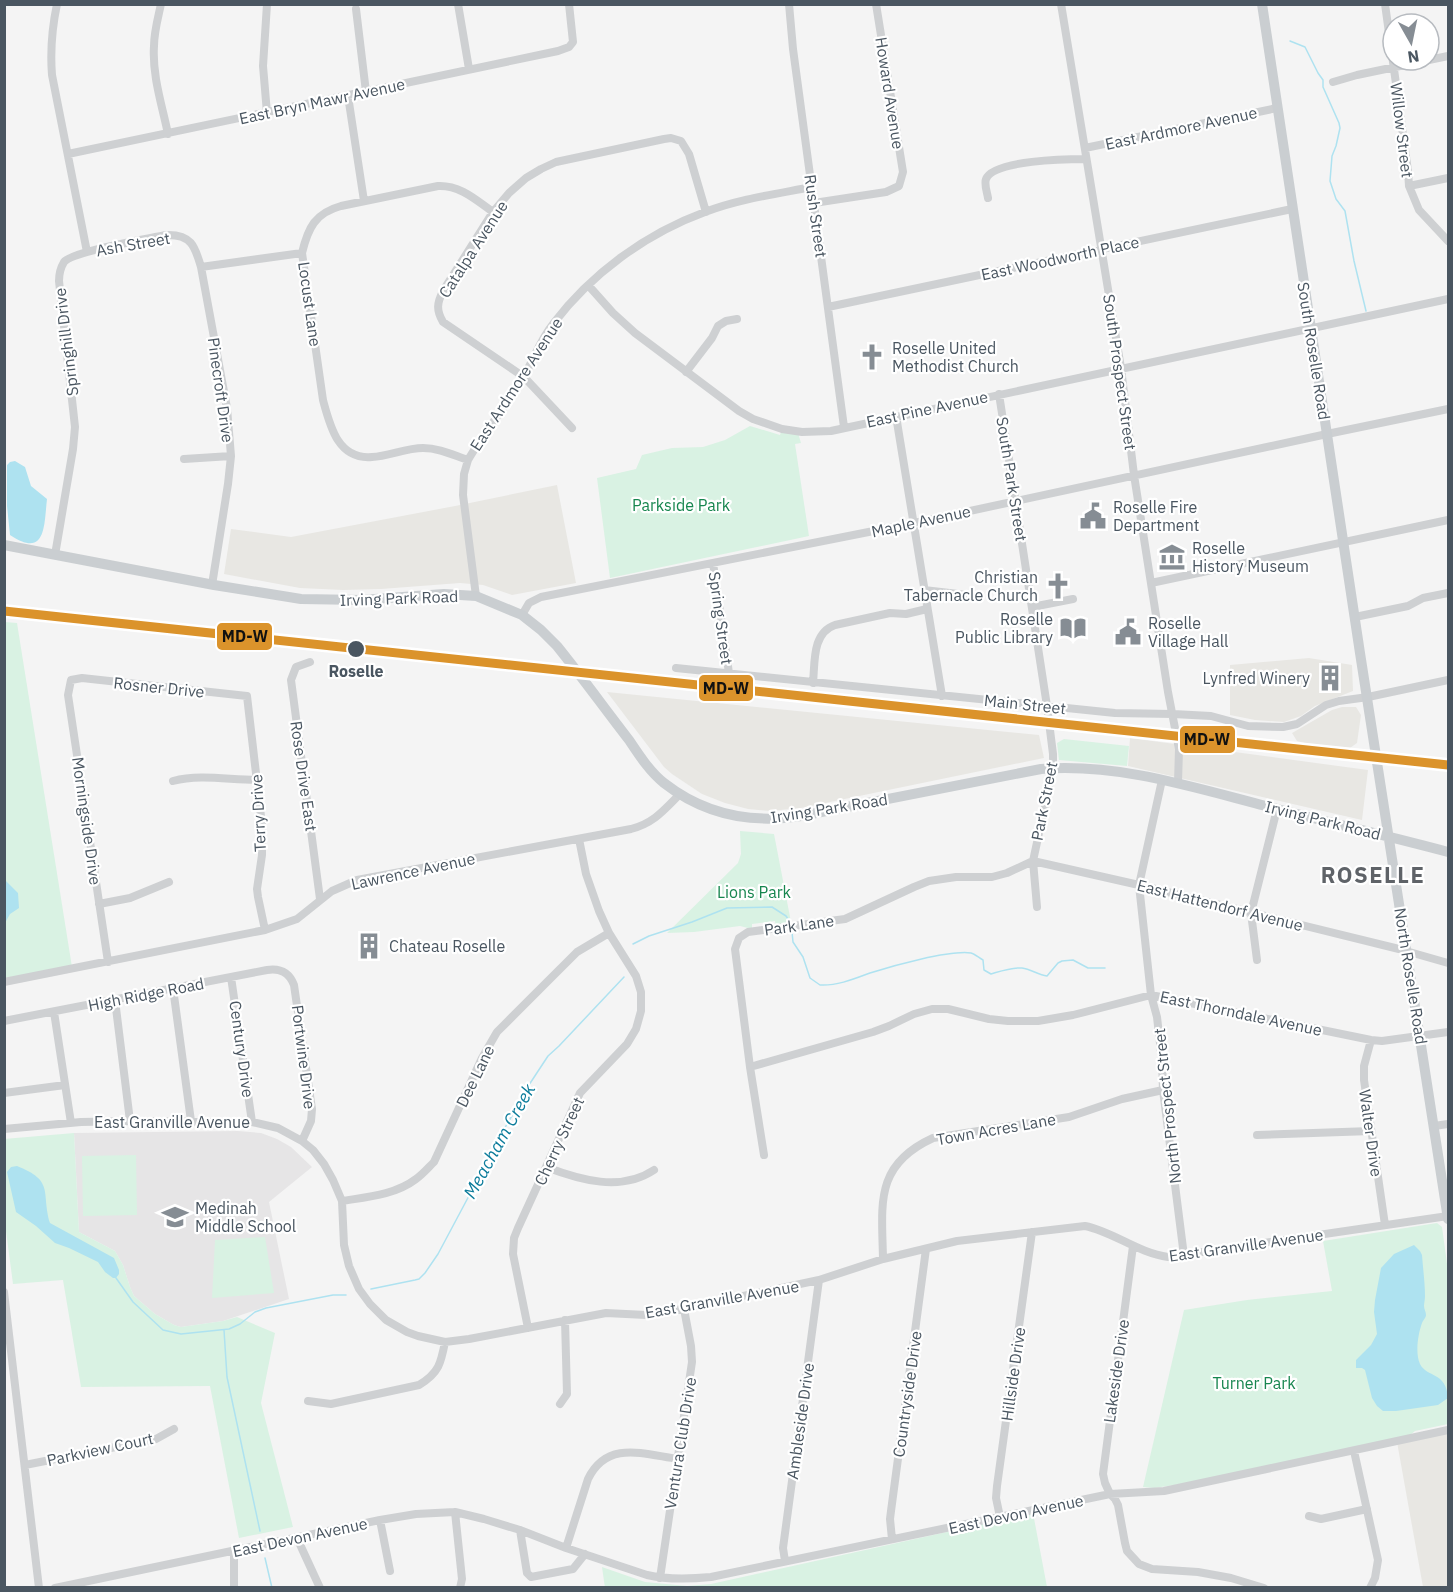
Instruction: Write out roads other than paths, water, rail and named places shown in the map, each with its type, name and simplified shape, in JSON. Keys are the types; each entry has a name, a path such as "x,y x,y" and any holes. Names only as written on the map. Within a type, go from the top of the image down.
{"main road":[{"name":"South Roselle Road","path":"1262,4 1368,697"},
{"name":"Irving Park Road","path":"4,545 212,585 301,599 361,600 444,594 476,596 522,615 541,630 557,646 662,781 680,794 724,814 752,819 782,819 1041,769 1077,767 1104,769 1178,783 1449,852"},
{"name":"North Roselle Road","path":"1368,697 1448,1217"}],"street":[{"path":"57,4 50,53 52,75 87,252"},
{"path":"161,4 155,36 154,67 168,134"},
{"path":"267,4 263,66 267,113"},
{"path":"458,4 469,69"},
{"name":"East Bryn Mawr Avenue","path":"68,154 558,51 569,47 573,42 569,4"},
{"name":"Rush Street","path":"789,4 793,49 844,427"},
{"name":"Howard Avenue","path":"814,203 886,192 899,186 903,172 876,4"},
{"name":"South Prospect Street","path":"1061,4 1121,368 1134,476 1178,740 1178,783"},
{"path":"356,9 366,92"},
{"path":"1333,82 1381,70"},
{"name":"Willow Street","path":"1395,72 1409,186 1419,210 1449,241"},
{"path":"348,96 364,201"},
{"name":"East Ardmore Avenue","path":"1085,148 1277,108"},
{"name":"Catalpa Avenue","path":"524,376 443,322 437,310 443,291 493,212 509,193 526,178 556,162 670,138 681,141 689,153 706,212"},
{"path":"988,198 985,182 991,171 1038,161 1086,159"},
{"path":"1409,186 1449,178"},
{"name":"Locust Lane","path":"468,460 442,451 424,448 372,457 359,456 349,453 340,444 328,419 323,399 302,253 306,236 314,221 333,208 364,201 448,185 463,191 493,212"},
{"name":"East Ardmore Avenue","path":"476,596 463,495 464,474 468,460 524,376 552,325 588,285 617,260 672,226 706,212 737,203 812,187"},
{"name":"East Woodworth Place","path":"828,307 1292,209"},
{"name":"Ash Street","path":"87,252 174,235 190,241 196,250 201,267"},
{"name":"Springhill Drive","path":"55,555 74,449 75,427 59,275 64,262 73,256 87,252"},
{"path":"201,267 302,253"},
{"name":"Pinecroft Drive","path":"201,267 227,408 231,456 212,585"},
{"name":"East Pine Avenue","path":"588,285 620,321 731,406 768,425 801,432 831,431 1449,299"},
{"path":"686,372 720,324 737,319"},
{"path":"524,376 572,428"},
{"name":"South Park Street","path":"999,394 1047,706"},
{"name":"Maple Avenue","path":"522,615 529,603 541,597 914,523 1449,410"},
{"path":"896,416 942,696"},
{"path":"184,459 231,456"},
{"path":"1151,583 1449,520"},
{"name":"Spring Street","path":"713,563 729,673"},
{"path":"924,590 975,596"},
{"path":"1355,617 1408,606 1423,598 1449,593"},
{"path":"1032,607 1073,599"},
{"path":"813,682 818,640 827,628 890,613 906,614 927,609"},
{"name":"Rose Drive East","path":"310,662 296,667 291,680 320,899"},
{"name":"Main Street","path":"676,668 1115,713 1211,716 1248,726 1283,727 1297,724 1326,705 1339,701 1449,680"},
{"name":"Rosner Drive","path":"71,680 82,678 247,696"},
{"name":"Morningside Drive","path":"71,680 69,695 108,962"},
{"name":"Terry Drive","path":"247,696 263,838 258,897 265,930"},
{"name":"Park Street","path":"1037,907 1033,861 1053,768 1047,706"},
{"path":"173,781 193,777 257,780"},
{"name":"North Prospect Street","path":"1162,780 1139,885 1151,994 1157,1017 1163,1090 1184,1256"},
{"name":"Lawrence Avenue","path":"4,982 265,930 297,919 320,899 345,884 357,880 641,826 657,817 680,794"},
{"path":"1257,960 1251,913 1277,809"},
{"name":"Cherry Street","path":"528,1328 513,1254 518,1228 580,1093 627,1044 636,1029 642,1000 639,982 609,933 592,896 579,839"},
{"name":"East Hattendorf Avenue","path":"1033,861 1139,885 1449,963"},
{"name":"Park Lane","path":"764,1155 735,948 739,938 748,932 845,919 929,881 956,877 992,877 1033,861"},
{"path":"99,904 130,898 169,882"},
{"name":"Dee Lane","path":"342,1201 397,1190 422,1175 438,1155 482,1058 497,1032 577,952 609,933"},
{"name":"High Ridge Road","path":"4,1021 273,969 287,974"},
{"name":"Portwine Drive","path":"287,974 294,985 312,1109 311,1121 302,1141"},
{"name":"Century Drive","path":"231,976 252,1122"},
{"path":"174,988 191,1121"},
{"name":"East Thorndale Avenue","path":"750,1067 873,1032 914,1014 932,1009 948,1009 1008,1021 1038,1021 1073,1015 1151,994 1371,1040 1382,1041 1449,1032"},
{"path":"115,1000 130,1121"},
{"path":"54,1012 71,1123"},
{"name":"Walter Drive","path":"1371,1040 1363,1074 1385,1226"},
{"path":"4,1093 66,1085"},
{"name":"Town Acres Lane","path":"883,1259 882,1199 886,1183 894,1167 918,1145 933,1138 1069,1117 1122,1099 1163,1090"},
{"name":"East Granville Avenue","path":"4,1129 130,1121 252,1122 278,1128 302,1141 312,1150 324,1164 333,1180 342,1201 344,1245 349,1266 361,1292 373,1308 398,1327 418,1336 445,1342 469,1340 606,1312 646,1315 684,1309 819,1280 883,1259 957,1241 1085,1226 1103,1231 1133,1246 1168,1257 1448,1217"},
{"path":"1434,1126 1449,1124"},
{"path":"1257,1135 1371,1131"},
{"path":"546,1167 582,1179 610,1182 636,1180 654,1170"},
{"name":"Hillside Drive","path":"1000,1517 996,1498 997,1486 1032,1232"},
{"name":"Lakeside Drive","path":"1133,1246 1103,1463 1105,1483 1118,1505 1127,1551 1139,1564 1152,1569 1198,1572 1264,1587"},
{"name":"Countryside Drive","path":"892,1539 890,1519 926,1249"},
{"name":"Ambleside Drive","path":"785,1561 783,1548 819,1280"},
{"path":"4,1292 39,1587"},
{"name":"Ventura Club Drive","path":"660,1578 692,1362 684,1309"},
{"path":"560,1404 567,1394 566,1320"},
{"path":"308,1401 331,1404 419,1385 438,1371 445,1342"},
{"name":"Parkview Court","path":"24,1465 156,1439 174,1429"},
{"name":"East Devon Avenue","path":"55,1587 81,1585 380,1520 416,1514 455,1512 520,1530 630,1570 660,1578 711,1577 1110,1494 1164,1491 1449,1430"},
{"path":"1354,1451 1378,1560 1375,1578 1370,1587"},
{"path":"566,1548 588,1479 593,1469 602,1460 613,1454 630,1452 678,1459"},
{"path":"1310,1516 1322,1519 1367,1509"},
{"path":"455,1512 462,1579 460,1587"},
{"path":"380,1520 390,1571"},
{"path":"520,1530 526,1573 531,1577 573,1569 585,1554"},
{"path":"297,1538 320,1587"},
{"path":"234,1551 234,1587"}],"water":[{"path":"15,461 25,467 31,486 47,499 44,528 37,541 31,543 22,542 10,535 7,465"},
{"path":"5,880 18,893 19,908 10,914 5,923"},
{"path":"17,1166 29,1171 42,1182 50,1223 114,1258 119,1270 116,1278 105,1272 98,1262 55,1243 16,1212 7,1172 11,1167"},
{"path":"1414,1245 1422,1255 1426,1315 1418,1338 1418,1360 1423,1368 1444,1383 1448,1398 1438,1405 1383,1411 1372,1398 1365,1370 1356,1368 1356,1360 1371,1345 1377,1334 1374,1312 1381,1268 1394,1254"}],"waterway":[{"path":"1290,41 1305,47 1323,80 1323,87 1339,123 1340,128 1332,156 1330,181 1336,199 1345,211 1366,311"},
{"name":"Meacham Creek","path":"633,944 727,908 772,907 786,916 790,922"},
{"name":"Meacham Creek","path":"792,932 793,942 803,957 810,978 820,985 845,982 920,959 961,953 971,953 983,960 984,970 991,974 1018,968 1047,976 1058,963 1073,960 1088,968 1105,968"},
{"name":"Meacham Creek","path":"371,1289 419,1279 425,1273 438,1254 523,1094 548,1056 624,977"},
{"path":"116,1278 133,1302 163,1330 181,1334 229,1329 240,1324 255,1312 266,1308 333,1295 346,1295"},
{"path":"224,1330 227,1377 260,1531"},
{"path":"265,1558 272,1588"}],"railway":[{"path":"1397,760 1448,762"}],"place":[{"name":"Roselle United Methodist Church","path":"872,357"},
{"name":"Roselle Fire Department","path":"1093,516"},
{"name":"Roselle History Museum","path":"1172,557"},
{"name":"Christian Tabernacle Church","path":"1058,586"},
{"name":"Roselle Public Library","path":"1073,628"},
{"name":"Roselle Village Hall","path":"1128,632"},
{"name":"Roselle","path":"356,649"},
{"name":"Lynfred Winery","path":"1330,678"},
{"name":"Chateau Roselle","path":"369,946"},
{"name":"Medinah Middle School","path":"175,1217"}],"district":[{"name":"ROSELLE","path":"1373,874"}],"park label":[{"name":"Parkside Park","path":"681,505"},
{"name":"Lions Park","path":"754,892"},
{"name":"Turner Park","path":"1254,1383"}]}
